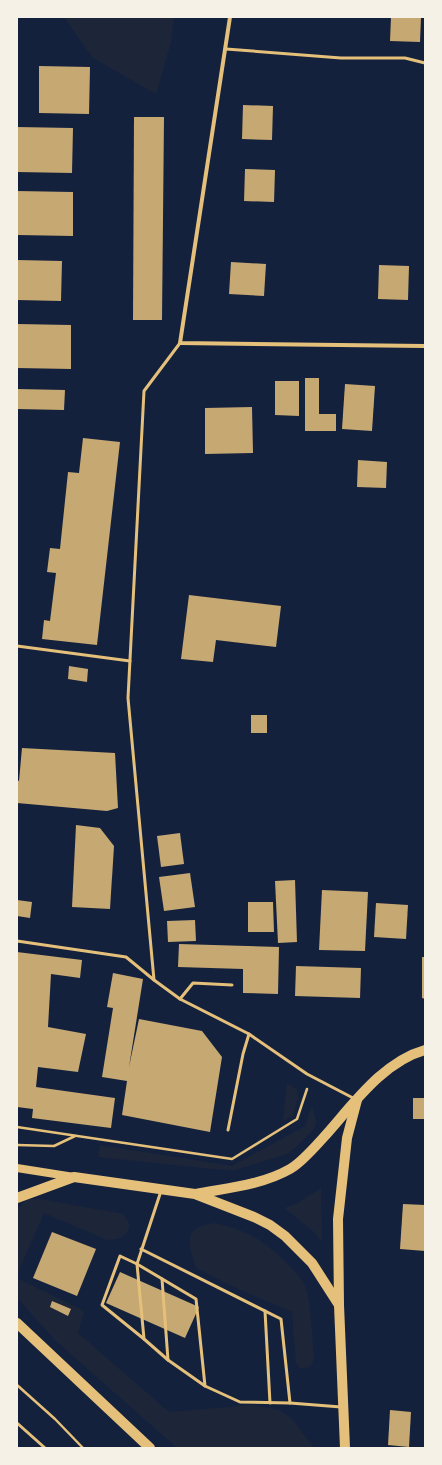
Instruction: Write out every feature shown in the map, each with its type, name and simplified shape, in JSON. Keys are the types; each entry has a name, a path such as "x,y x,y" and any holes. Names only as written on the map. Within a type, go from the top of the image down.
{"main road":[{"path":"195,1194 240,1186 266,1179 290,1169 314,1148 382,1074 412,1053 425,1050"},
{"path":"345,1448 339,1305 338,1219 347,1138 357,1100"},
{"path":"17,1168 195,1194 254,1217 270,1225 285,1236 312,1263 339,1305"},
{"path":"17,1198 74,1177"},
{"path":"17,1323 150,1448"}],"street":[{"path":"230,17 180,343 425,346"}],"lane":[{"path":"226,50 341,58 405,58 425,63"},
{"path":"154,980 128,698 144,391 180,343"},
{"path":"17,646 130,661"},
{"path":"17,941 126,956 154,980 180,999 249,1034 312,1076 357,1100"},
{"path":"180,999 193,983 232,985"},
{"path":"228,1130 242,1054 249,1034"},
{"path":"144,1339 136,1264 162,1189"},
{"path":"141,1249 281,1319 290,1403"},
{"path":"205,1386 196,1299 120,1256 102,1305 168,1360 205,1386 240,1402 290,1403 343,1408"},
{"path":"162,1279 168,1360"},
{"path":"264,1310 270,1403"},
{"path":"17,1423 46,1448"}],"path":[{"path":"17,1127 232,1159 297,1119 312,1076"},
{"path":"17,1145 54,1146 76,1136"},
{"path":"17,1385 55,1418 83,1448"}],"shaded area":[{"path":"64,17 174,17 171,42 156,94 93,58"},
{"path":"287,1083 297,1090 298,1097 293,1116 283,1121"},
{"path":"312,1106 316,1122 314,1129 296,1147 287,1154 235,1170 98,1157 100,1145 232,1166 305,1126"},
{"path":"321,1188 322,1242 313,1231 284,1208 298,1203"},
{"path":"27,1199 40,1199 123,1214 130,1225 127,1233 122,1237 107,1240 44,1213 17,1275 17,1210"},
{"path":"215,1223 242,1231 257,1239 280,1256 300,1277 306,1290 310,1308 314,1356 313,1362 310,1366 300,1368 296,1363 292,1312 238,1289 196,1268 190,1247 191,1236 197,1228"},
{"path":"17,1278 84,1311 78,1333 169,1412 253,1405 280,1410 292,1419 314,1448 177,1448 55,1340 17,1298"}],"building":[{"path":"391,17 421,17 420,42 390,41"},
{"path":"39,66 90,67 89,114 39,113"},
{"path":"243,105 273,106 272,140 242,139"},
{"path":"134,117 164,117 162,320 133,320"},
{"path":"17,127 73,128 72,173 17,172"},
{"path":"245,169 275,170 274,202 244,201"},
{"path":"17,191 73,192 73,236 17,235"},
{"path":"17,260 62,261 61,301 17,300"},
{"path":"231,262 266,264 264,296 229,294"},
{"path":"379,265 409,266 408,300 378,299"},
{"path":"17,324 71,325 71,369 17,368"},
{"path":"305,378 319,378 319,414 336,414 336,431 305,431"},
{"path":"275,381 299,381 299,416 275,415"},
{"path":"345,384 375,386 372,431 342,429"},
{"path":"17,389 65,390 64,410 17,409"},
{"path":"252,407 253,453 205,454 205,408"},
{"path":"83,438 120,442 97,645 42,639 44,620 50,621 56,573 47,572 50,548 60,549 68,472 79,473"},
{"path":"358,460 387,462 386,488 357,487"},
{"path":"189,595 281,606 276,647 216,640 213,662 181,659"},
{"path":"69,666 88,669 87,682 68,679"},
{"path":"251,715 267,715 267,733 251,733"},
{"path":"22,748 115,753 118,808 107,811 17,803 17,780 19,781"},
{"path":"76,825 100,828 114,846 110,909 72,907"},
{"path":"180,833 184,864 161,867 157,836"},
{"path":"190,873 195,907 164,911 159,877"},
{"path":"295,880 297,942 278,943 275,881"},
{"path":"322,890 368,892 365,951 319,950"},
{"path":"17,900 32,902 30,918 17,916"},
{"path":"248,902 273,902 274,932 248,932"},
{"path":"376,903 408,905 406,939 374,937"},
{"path":"195,920 196,941 168,942 167,921"},
{"path":"179,944 279,947 278,994 243,993 243,969 178,967"},
{"path":"17,952 82,960 80,978 51,974 48,1027 86,1034 78,1072 38,1067 36,1087 115,1098 111,1128 32,1118 33,1109 17,1107"},
{"path":"422,957 425,957 425,999 422,998"},
{"path":"296,966 361,968 360,998 295,996"},
{"path":"113,973 143,979 129,1067 139,1019 202,1031 222,1057 210,1132 122,1115 127,1081 102,1077 113,1008 107,1007"},
{"path":"413,1098 425,1098 425,1119 413,1119"},
{"path":"403,1204 425,1205 425,1251 400,1249"},
{"path":"52,1232 96,1249 77,1296 33,1278"},
{"path":"120,1272 199,1307 185,1338 106,1303"},
{"path":"52,1301 71,1309 68,1316 50,1307"},
{"path":"390,1410 411,1412 409,1447 388,1445"}]}
